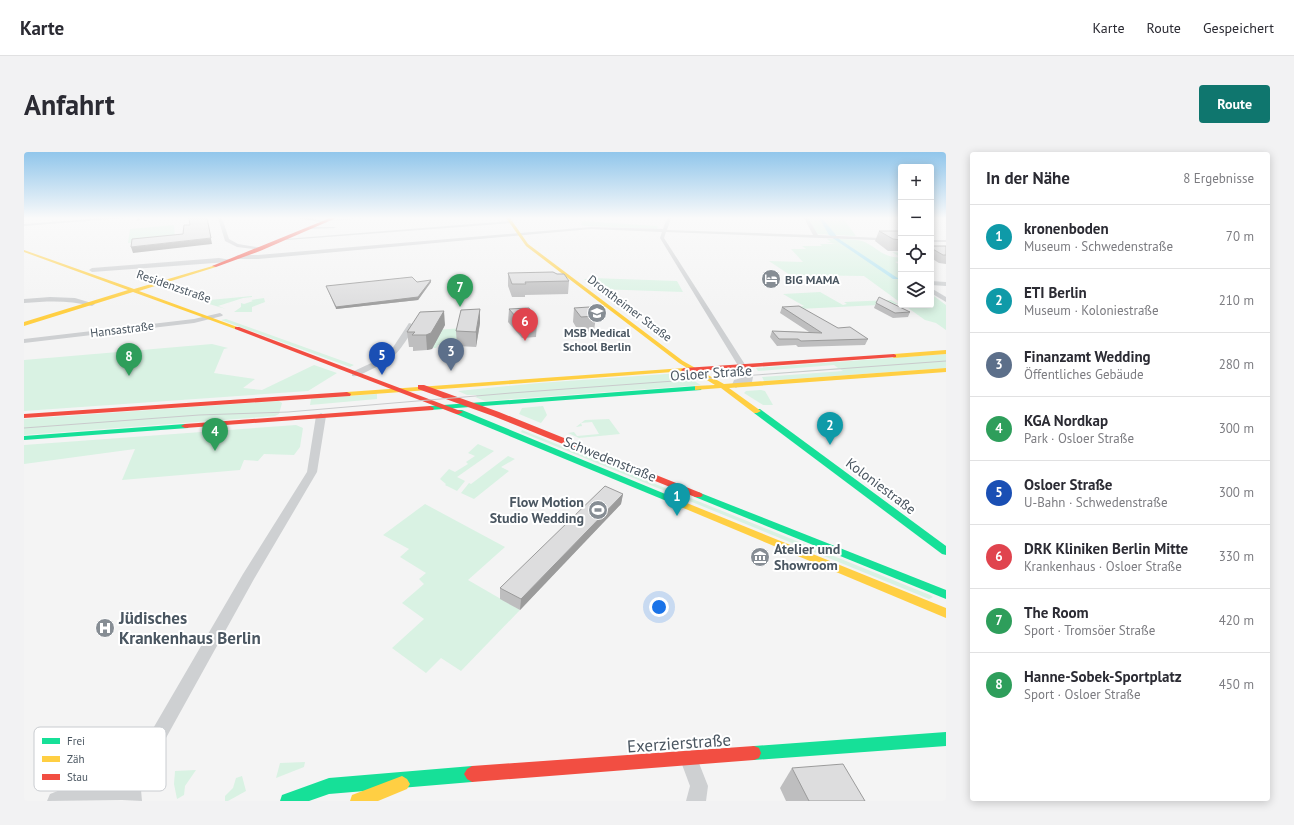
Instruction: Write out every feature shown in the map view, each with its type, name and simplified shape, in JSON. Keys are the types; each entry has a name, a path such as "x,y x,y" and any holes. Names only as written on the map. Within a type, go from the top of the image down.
{"main road":[{"name":"Residenzstraße","path":"30,248 368,368"},
{"path":"24,324 135,292 242,255 262,252 269,248"},
{"name":"Drontheimer Straße","path":"531,248 692,370 722,386"},
{"name":"Residenzstraße","path":"24,251 261,337"},
{"name":"Schwedenstraße","path":"261,337 355,374 447,407 946,613"},
{"name":"Osloer Straße","path":"24,416 946,352"},
{"path":"368,368 386,374"},
{"name":"Osloer Straße","path":"24,438 946,370"},
{"name":"Schwedenstraße","path":"405,381 472,405 946,595"},
{"name":"Koloniestraße","path":"722,386 946,551"},
{"name":"Exerzierstraße","path":"288,801 329,786 361,782 946,739"},
{"name":"Exerzierstraße","path":"358,801 414,779"}],"street":[{"path":"250,248 262,252 315,248"},
{"path":"668,248 675,260 678,262 749,379 737,382 736,385"},
{"path":"96,272 116,268 228,260"},
{"path":"934,283 946,284"},
{"path":"934,292 946,300"},
{"path":"24,301 68,298 77,299 92,304"},
{"name":"Hansastraße","path":"24,341 208,318 220,315"},
{"path":"355,374 385,360 393,354 413,323"},
{"path":"163,727 248,577 312,472 321,416"},
{"path":"689,759 699,786 696,801"},
{"path":"57,801 68,797 132,795"}],"green space":[{"path":"876,248 889,256 898,257 898,262 895,262 898,264 898,301 864,276 790,275 769,261 803,262 791,249"},
{"path":"584,279 677,281 683,292 598,289"},
{"path":"820,292 843,305 847,304 844,302 891,300 898,304 799,309 796,307 804,306 783,294"},
{"path":"252,296 218,306 226,309 199,301"},
{"path":"934,296 946,305 946,330 936,323 925,320 908,308 934,308"},
{"path":"264,298 265,302 252,307 252,312 234,312 241,307 241,303 244,304 253,301 251,300"},
{"path":"226,319 354,365 350,367 221,320"},
{"path":"464,328 457,346 438,345 436,348 432,348 435,330"},
{"path":"212,344 228,348 224,349 214,373 255,379 243,388 262,390 314,365 337,373 308,391 24,411 24,360"},
{"path":"946,354 946,368 764,381 762,377 843,371 840,369 761,374 838,368 834,365 758,371 756,368"},
{"path":"680,373 701,385 485,401 475,397 477,397 476,395 467,395 458,391 539,383"},
{"path":"746,391 765,391 773,405 763,405 744,393"},
{"path":"377,394 377,399 310,405 311,399"},
{"path":"279,401 282,403 279,414 275,416 24,435 24,419"},
{"path":"543,406 547,415 541,423 519,414 522,408"},
{"path":"609,419 620,434 579,438 568,433 574,432 577,436 599,434 592,422 581,423 585,420"},
{"path":"296,425 303,428 300,447 294,455 264,454 258,461 244,460 240,470 122,480 135,449 24,464 24,445"},
{"path":"522,430 933,597 929,599 521,432"},
{"path":"478,444 494,451 457,477 465,481 457,491 445,485 446,484 440,479 449,469 455,472 468,464 466,462 475,456 468,453"},
{"path":"508,456 515,459 501,467 509,471 474,499 461,493 469,483 471,484"},
{"path":"425,504 505,547 468,580 520,610 461,671 441,658 426,673 392,648 424,619 402,603 424,584 419,579 426,573 400,557 409,549 383,535"},
{"path":"305,762 304,767 276,778 280,763"},
{"path":"196,770 185,786 184,795 177,799 174,784 175,771"},
{"path":"242,776 246,791 228,801 225,801 225,796 233,788 236,778"}],"water":[{"path":"848,248 853,248 898,279 893,279"}],"building":[{"path":"934,248 946,248 946,255 943,255"},
{"path":"553,272 557,274 564,274 569,281 525,282 526,284 512,284 508,273"},
{"path":"412,277 417,282 431,280 418,297 336,307 326,286"},
{"path":"879,297 898,306 898,308 910,312 895,313 876,303"},
{"path":"799,306 838,328 850,327 868,339 801,341 798,339 779,339 772,331 822,333 782,307"},
{"path":"589,307 596,316 581,317 574,308"},
{"path":"529,308 537,323 522,324 509,309"},
{"path":"480,309 476,332 456,331 461,310"},
{"path":"444,311 431,333 426,335 412,335 415,332 407,332 420,312"},
{"path":"605,486 623,494 521,599 500,588"},
{"path":"843,764 865,801 809,801 792,768"}],"tram line":[{"path":"24,428 199,415 288,412 511,393 946,361"}],"traffic: fast":[{"path":"430,408 698,388"},
{"path":"757,411 946,551"},
{"path":"459,412 672,500"},
{"path":"24,438 185,426"},
{"path":"698,495 946,595"},
{"path":"754,753 946,739"},
{"path":"288,801 329,786 472,774"}],"traffic: slow":[{"path":"531,248 681,362 722,386 757,411"},
{"path":"24,251 237,328"},
{"path":"24,324 214,266"},
{"path":"894,356 946,352"},
{"path":"347,394 684,370"},
{"path":"698,388 946,370"},
{"path":"672,500 946,613"},
{"path":"358,801 402,784"}],"traffic: jam":[{"path":"214,266 262,248"},
{"path":"237,328 459,412"},
{"path":"684,370 894,356"},
{"path":"421,387 496,414 698,495"},
{"path":"24,416 347,394"},
{"path":"185,426 430,408"},
{"path":"472,774 754,753"}],"place":[{"name":"BIG MAMA","path":"771,279"},
{"name":"The Room","path":"460,307"},
{"name":"MSB Medical School Berlin","path":"597,313"},
{"name":"DRK Kliniken Berlin Mitte","path":"525,341"},
{"name":"Finanzamt Wedding","path":"451,371"},
{"name":"Osloer Straße","path":"382,375"},
{"name":"Hanne-Sobek-Sportplatz","path":"129,376"},
{"name":"ETI Berlin","path":"830,445"},
{"name":"KGA Nordkap","path":"215,451"},
{"name":"Flow Motion Studio Wedding","path":"598,510"},
{"name":"kronenboden","path":"677,516"},
{"name":"Atelier und Showroom","path":"760,557"},
{"name":"Jüdisches Krankenhaus Berlin","path":"105,628"}]}
